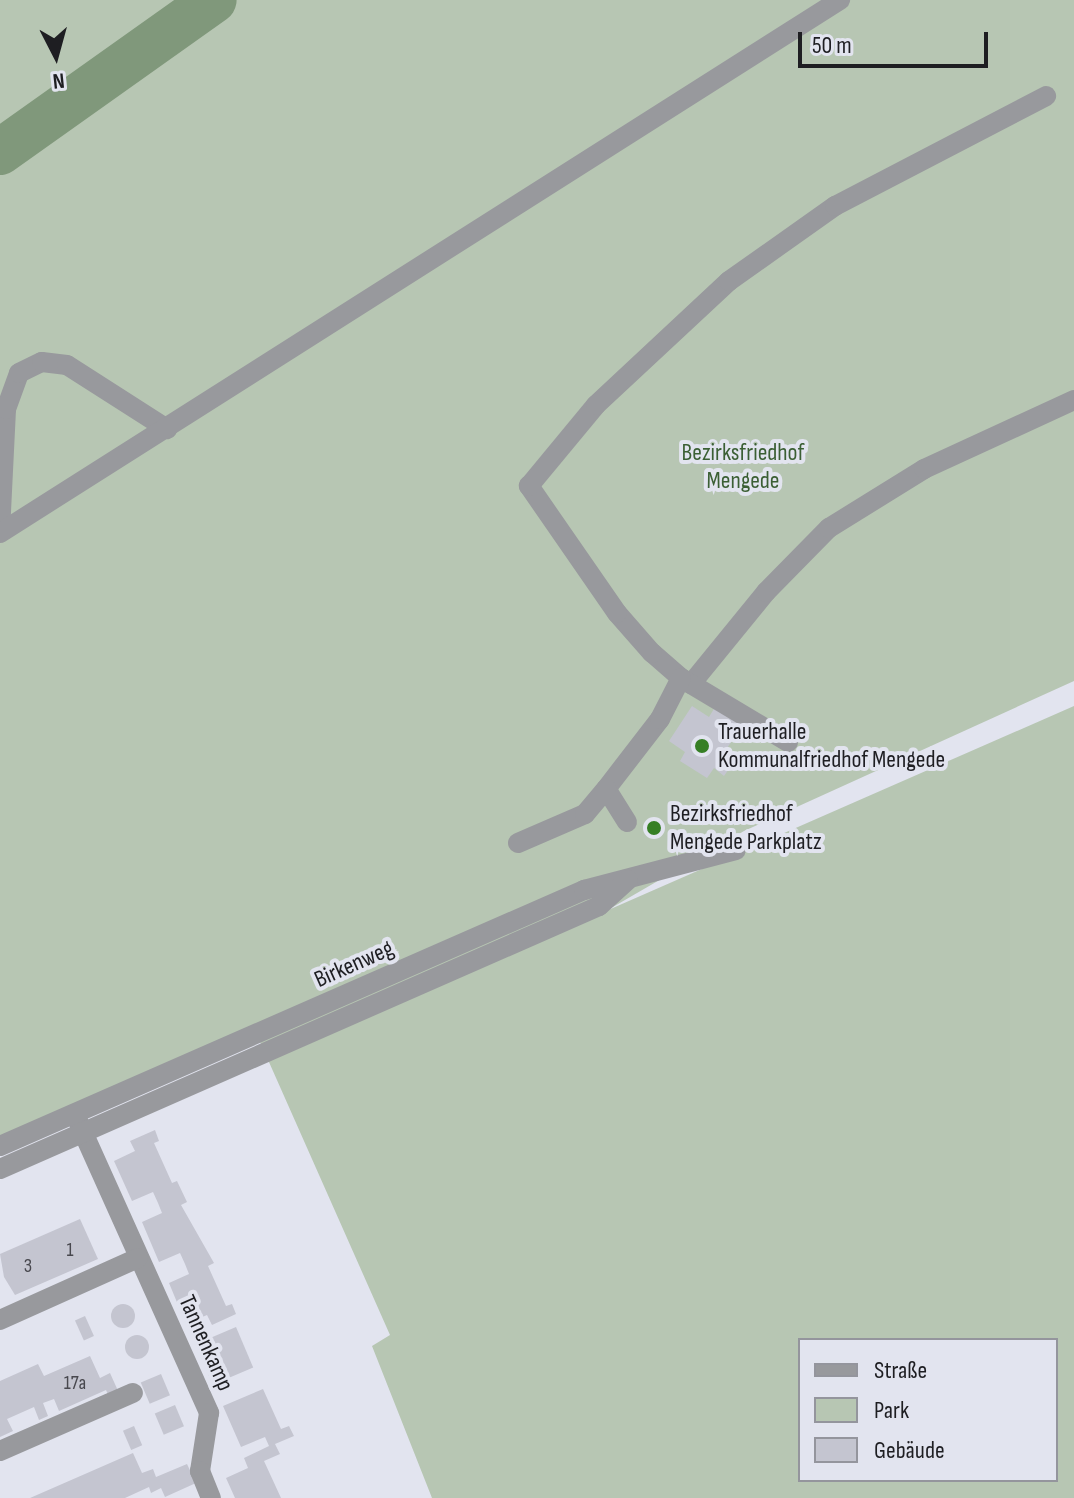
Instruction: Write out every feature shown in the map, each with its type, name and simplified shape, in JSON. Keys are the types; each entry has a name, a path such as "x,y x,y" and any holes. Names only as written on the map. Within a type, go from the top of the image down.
{"street":[{"path":"0,533 840,0"},
{"path":"788,742 686,681 617,613 529,486 596,405 729,281 835,206 1046,96"},
{"path":"0,533 6,409 19,373 42,362 67,365 167,429"},
{"path":"518,843 585,814 686,681 829,528 924,469 1074,400"},
{"path":"606,789 627,822"},
{"name":"Birkenweg","path":"0,1146 79,1123 584,890 736,850"},
{"path":"0,1169 79,1123"},
{"name":"Tannenkamp","path":"79,1123 209,1413 200,1471 211,1498"},
{"path":"0,1320 138,1258"},
{"path":"0,1451 133,1393"}],"green space":[{"name":"Bezirksfriedhof Mengede","path":"0,0 1074,0 1074,681 744,831 606,911 1074,706 1074,1498 432,1498 372,1346 390,1335 257,1035 0,1144"}],"building":[{"name":"Trauerhalle Kommunalfriedhof Mengede","path":"692,706 709,717 715,707 742,725 722,756 733,763 724,776 714,768 707,778 680,761 685,752 669,741"},
{"path":"155,1130 159,1141 154,1143 172,1183 177,1181 187,1202 181,1205 214,1263 208,1266 226,1306 232,1304 236,1314 212,1325 207,1315 186,1324 169,1283 189,1274 185,1264 180,1253 159,1262 142,1222 162,1213 158,1203 153,1192 132,1201 114,1161 135,1151 130,1141"},
{"path":"80,1219 98,1259 15,1295 4,1277 0,1254"},
{"path":"123,1304 132,1307 135,1316 132,1325 123,1328 114,1325 111,1316 114,1307"},
{"path":"85,1316 94,1336 84,1341 75,1320"},
{"path":"236,1327 253,1368 213,1385 195,1344"},
{"path":"137,1335 146,1338 149,1347 146,1356 137,1359 128,1356 125,1347 128,1338"},
{"path":"90,1356 100,1378 110,1373 119,1393 109,1397 106,1390 59,1411 54,1399 43,1403 48,1416 39,1420 34,1407 7,1419 13,1431 0,1437 0,1381 38,1364 44,1376"},
{"path":"161,1374 170,1395 150,1404 141,1383"},
{"path":"263,1389 281,1429 289,1426 294,1436 275,1444 280,1454 264,1461 281,1498 235,1498 226,1478 248,1468 244,1458 269,1446 265,1437 241,1447 223,1406"},
{"path":"175,1405 184,1426 164,1435 155,1414"},
{"path":"134,1426 142,1445 131,1450 123,1431"},
{"path":"133,1453 142,1473 153,1469 156,1477 187,1464 196,1483 165,1497 161,1488 151,1493 149,1487 125,1498 30,1498"}],"waterway":[{"path":"0,152 214,0"}],"place":[{"name":"Trauerhalle Kommunalfriedhof Mengede","path":"702,746"},
{"name":"Bezirksfriedhof Mengede Parkplatz","path":"654,828"}]}
